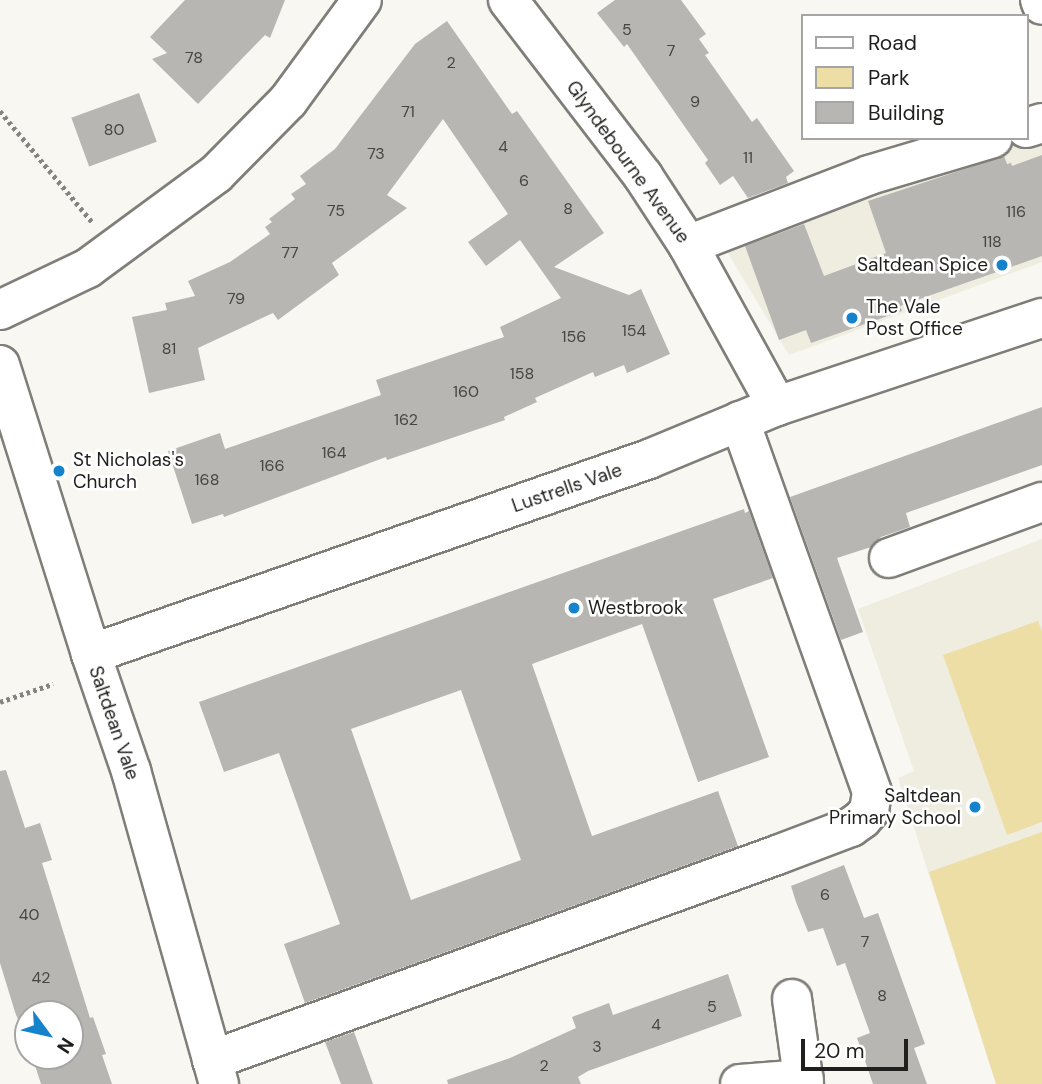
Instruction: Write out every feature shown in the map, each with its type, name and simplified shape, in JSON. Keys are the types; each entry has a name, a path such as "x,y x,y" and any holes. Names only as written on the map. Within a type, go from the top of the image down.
{"street":[{"path":"0,310 88,268 216,174 288,101 362,0"},
{"name":"Glyndebourne Avenue","path":"508,0 643,176 688,245 778,406"},
{"path":"688,245 869,175 986,140"},
{"name":"Lustrells Vale","path":"91,654 649,459 778,406 1042,318"},
{"name":"Saltdean Vale","path":"0,365 91,654 131,771 215,1072"},
{"path":"215,1072 851,827 869,811 872,792 740,421"},
{"path":"889,558 1042,502"},
{"path":"740,1084 804,1082 792,999"}],"path":[{"path":"0,111 97,228"},
{"path":"0,702 52,684"}],"shaded area":[{"path":"1042,115 1042,262 789,355 710,223 873,154 1028,140 1028,135"},
{"name":"Saltdean Primary School","path":"1042,539 1042,1084 996,1084 898,778 914,771 858,609"}],"green space":[{"path":"1038,621 1042,631 1042,822 1007,835 943,655"},
{"path":"1042,832 1042,1084 996,1084 929,872"}],"building":[{"path":"185,0 285,0 270,38 265,35 198,104 152,59 167,53 150,37"},
{"path":"615,0 681,0 706,34 699,39 709,53 705,55 752,122 757,118 794,171 786,177 788,183 748,198 733,176 720,185 705,163 708,160 627,44 624,47 597,13"},
{"path":"447,21 512,114 517,111 604,233 554,267 629,295 641,289 670,354 627,373 624,365 595,377 593,372 535,398 537,402 504,417 505,420 387,460 386,457 224,517 223,514 192,524 168,451 220,433 225,449 381,395 376,380 504,337 500,327 561,298 520,240 486,266 468,242 508,214 443,119 387,195 407,208 332,263 339,275 278,320 273,313 198,348 205,380 149,393 132,317 167,310 165,303 195,296 188,281 230,262 270,234 265,227 272,222 269,219 295,199 291,194 306,184 300,176 335,149 415,44"},
{"path":"139,93 157,142 89,166 71,118"},
{"path":"1042,155 1042,256 900,306 902,311 811,343 806,330 779,340 745,246 804,224 824,276 886,253 868,201 1004,156 1007,164 1011,163 1012,166"},
{"path":"1042,407 1042,465 906,513 910,527 881,537 871,547 837,558 863,632 841,640 790,497"},
{"path":"744,509 745,513 749,511 773,578 713,599 769,757 698,782 642,624 532,664 592,836 718,791 738,846 305,1003 284,944 340,924 279,753 224,772 199,702","holes":["461,690 521,860 411,900 351,729"]},
{"path":"6,770 25,828 40,823 52,860 42,863 90,1018 93,1017 106,1054 102,1055 112,1084 41,1084 36,1070 84,1070 84,1000 14,1000 14,1009 0,963 0,771"},
{"path":"844,865 864,918 878,913 925,1044 914,1048 927,1084 873,1084 857,1038 870,1033 845,963 837,966 823,928 808,932 796,902 791,886"},
{"path":"728,974 742,1016 588,1071 578,1077 581,1084 448,1084 447,1080 510,1058 576,1028 572,1017 609,1003 613,1015"},
{"path":"354,1032 373,1084 341,1084 325,1042"}],"place":[{"name":"Saltdean Spice","path":"1002,265"},
{"name":"The Vale Post Office","path":"852,318"},
{"name":"St Nicholas's Church","path":"59,471"},
{"name":"Westbrook","path":"574,608"},
{"name":"Saltdean Primary School","path":"975,807"}]}
